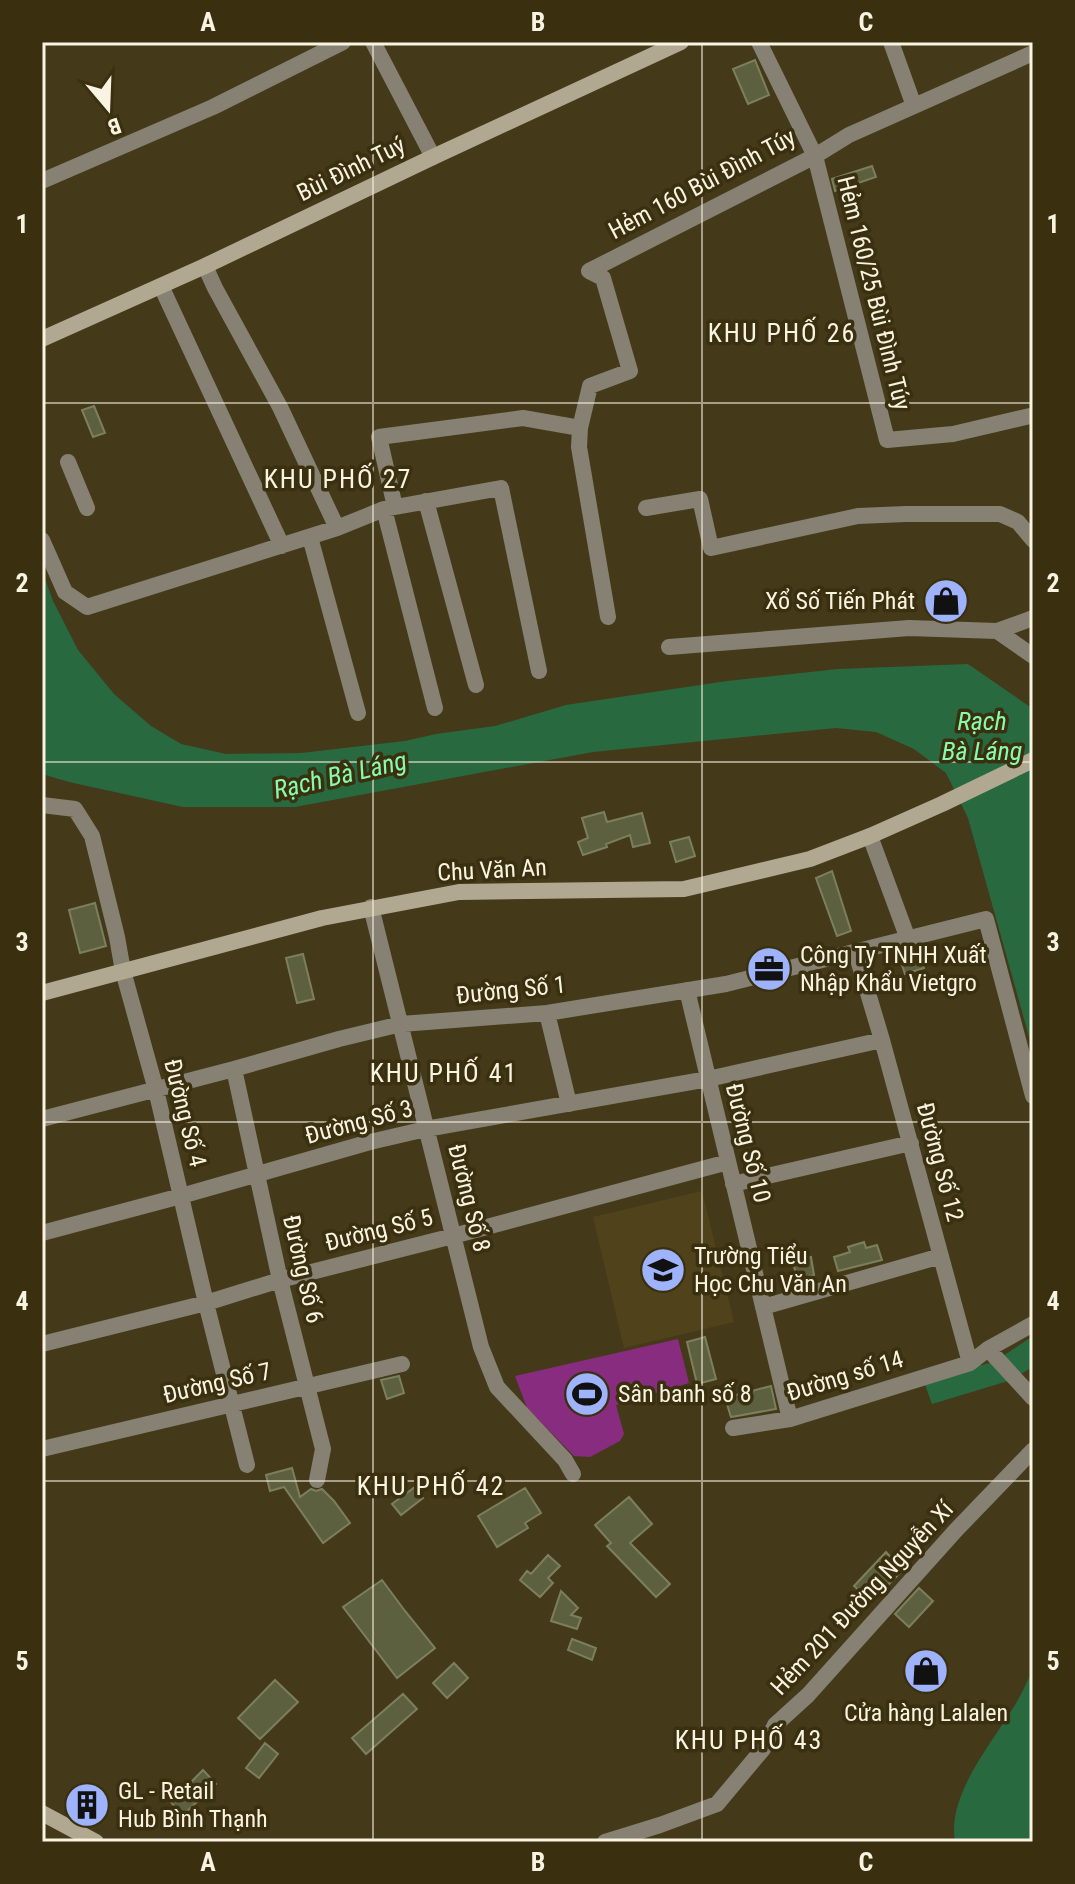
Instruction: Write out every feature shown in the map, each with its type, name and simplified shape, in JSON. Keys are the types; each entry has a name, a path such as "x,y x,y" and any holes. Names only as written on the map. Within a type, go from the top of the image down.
{"street":[{"path":"42,181 213,107 343,42"},
{"path":"373,42 433,157"},
{"name":"Bùi Đình Tuý","path":"42,339 205,266 681,42"},
{"name":"Hẻm 160 Bùi Đình Túy","path":"580,428 590,386 630,371 603,278 589,271 815,156 759,42"},
{"path":"891,42 914,106"},
{"path":"815,156 849,135 1033,53"},
{"name":"Hẻm 160/25 Bùi Đình Túy","path":"815,156 887,440 953,434 1030,416"},
{"path":"205,266 280,407 337,528"},
{"path":"161,286 282,546"},
{"path":"435,708 390,508 379,437 523,418 580,428 579,447 608,617"},
{"path":"68,462 87,508"},
{"path":"42,540 65,592 87,607 310,537 390,508 501,488 539,671"},
{"path":"646,508 700,499 711,548 858,516 906,514 1000,514 1018,522 1033,540"},
{"path":"426,501 476,685"},
{"path":"310,537 358,713"},
{"path":"669,647 909,628 997,631 1033,618"},
{"path":"997,631 1033,656"},
{"name":"Chu Văn An","path":"42,993 322,918 459,892 684,889 810,859 870,836 1033,760"},
{"name":"Đường Số 4","path":"42,805 75,809 92,836 247,1465"},
{"path":"870,836 908,939"},
{"name":"Đường Số 8","path":"371,907 481,1347 497,1387 565,1460 573,1474"},
{"name":"Đường Số 1","path":"42,1119 401,1024 547,1013 726,984 986,919 1033,1096"},
{"name":"Đường Số 12","path":"856,953 970,1363"},
{"name":"Đường Số 10","path":"687,990 790,1419"},
{"path":"547,1013 569,1104"},
{"name":"Đường Số 3","path":"42,1233 426,1129 708,1079 882,1040"},
{"name":"Đường Số 6","path":"234,1069 280,1280 323,1449 317,1480"},
{"path":"733,1184 911,1143"},
{"name":"Đường Số 5","path":"42,1344 206,1303 280,1280 728,1162"},
{"path":"763,1307 941,1256"},
{"path":"970,1363 994,1355 1033,1324"},
{"path":"994,1355 1033,1398"},
{"name":"Đường số 14","path":"733,1428 790,1419 970,1363"},
{"name":"Đường Số 7","path":"42,1449 402,1364"},
{"name":"Hẻm 201 Đường Nguyễn Xí","path":"605,1842 717,1804 763,1749 775,1725 808,1695 957,1529 1033,1450"},
{"path":"42,1813 96,1842"}],"shaded area":[{"name":"Trường Tiểu Học Chu Văn An","path":"702,1191 734,1322 624,1348 593,1217"},
{"name":"Sân banh số 8","path":"678,1339 689,1383 616,1405 624,1434 620,1441 590,1457 574,1456 527,1408 515,1376"}],"water":[{"name":"Rạch Bà Láng","path":"42,570 53,601 78,650 114,694 151,726 181,744 226,754 301,753 405,741 495,726 566,705 727,681 838,669 968,664 1033,709 1033,1051 968,818 946,773 914,749 876,732 836,728 593,752 295,807 183,807 42,774"},
{"path":"1033,1336 1033,1367 1008,1381 932,1404 923,1379 994,1362"},
{"path":"1033,1669 1033,1842 955,1842 954,1824 964,1789 1019,1699"}],"building":[{"path":"755,60 769,95 748,104 733,69"},
{"path":"872,166 876,177 835,191 832,179"},
{"path":"94,406 105,433 93,437 82,410"},
{"path":"604,812 607,822 642,813 650,843 633,847 630,835 583,855 578,842 588,838 582,818"},
{"path":"689,837 695,856 676,862 670,842"},
{"path":"832,871 851,931 837,936 816,878"},
{"path":"95,903 106,946 80,953 69,910"},
{"path":"918,947 924,968 905,974 898,953"},
{"path":"303,954 314,999 297,1003 286,958"},
{"path":"864,1242 866,1248 877,1245 882,1260 838,1271 834,1257 850,1252 848,1247"},
{"path":"811,1257 814,1275 797,1279 793,1262"},
{"path":"705,1337 716,1379 697,1384 687,1342"},
{"path":"399,1376 404,1393 387,1399 381,1380"},
{"path":"771,1386 776,1409 731,1417 725,1398"},
{"path":"292,1468 300,1497 311,1489 322,1489 350,1523 323,1543 284,1487 270,1491 266,1475"},
{"path":"415,1487 423,1498 401,1515 392,1504"},
{"path":"525,1488 541,1513 525,1523 528,1528 497,1547 478,1516"},
{"path":"629,1497 652,1524 630,1543 670,1584 656,1597 607,1546 611,1543 595,1525"},
{"path":"886,1552 903,1570 888,1585 878,1576 863,1594 854,1586"},
{"path":"548,1555 560,1566 548,1578 553,1583 540,1597 520,1580 527,1571 531,1574"},
{"path":"382,1580 435,1648 397,1678 343,1607"},
{"path":"919,1588 933,1601 909,1627 895,1614"},
{"path":"561,1591 578,1608 571,1615 581,1618 577,1629 551,1621"},
{"path":"572,1639 596,1648 592,1660 568,1650"},
{"path":"454,1663 468,1678 447,1698 433,1683"},
{"path":"275,1680 298,1702 260,1739 238,1718"},
{"path":"403,1694 417,1709 366,1754 352,1738"},
{"path":"265,1743 278,1754 259,1778 246,1768"},
{"path":"203,1770 216,1784 182,1816 171,1802"},
{"name":"GL - Retail Hub Bình Thạnh","path":"93,1789 104,1800 82,1820 69,1810"}],"place":[{"name":"Xổ Số Tiến Phát","path":"946,601"},
{"name":"Công Ty TNHH Xuất Nhập Khẩu Vietgro","path":"769,969"},
{"name":"Trường Tiểu Học Chu Văn An","path":"663,1270"},
{"name":"Sân banh số 8","path":"587,1394"},
{"name":"Cửa hàng Lalalen","path":"926,1671"},
{"name":"GL - Retail Hub Bình Thạnh","path":"87,1805"}],"district":[{"name":"KHU PHỐ 26","path":"782,333"},
{"name":"KHU PHỐ 27","path":"338,479"},
{"name":"KHU PHỐ 41","path":"444,1073"},
{"name":"KHU PHỐ 42","path":"431,1486"},
{"name":"KHU PHỐ 43","path":"749,1740"}]}
